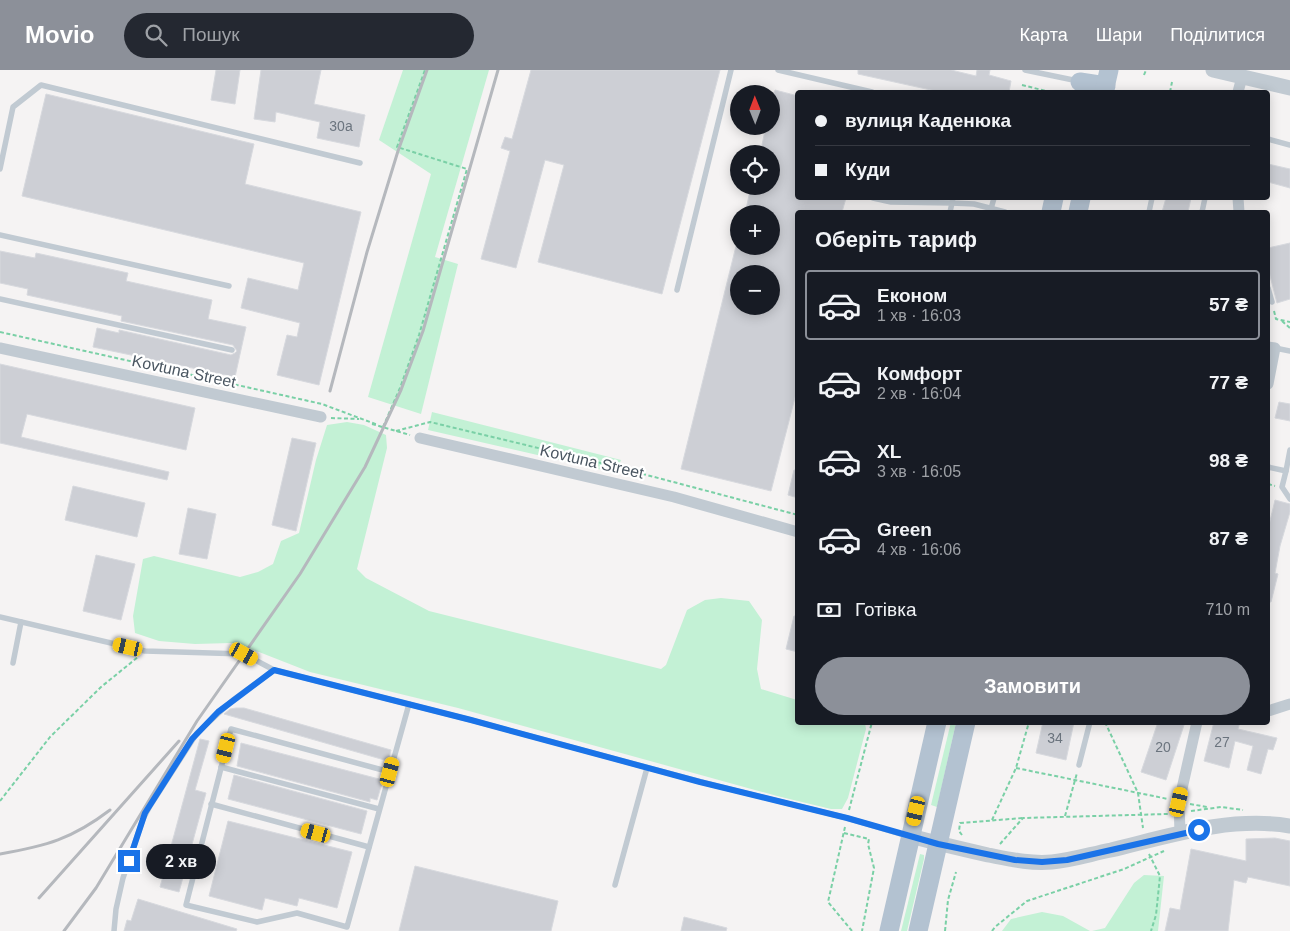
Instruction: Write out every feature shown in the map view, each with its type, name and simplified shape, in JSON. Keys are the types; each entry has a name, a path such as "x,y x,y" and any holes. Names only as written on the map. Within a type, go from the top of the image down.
{"main road":[{"path":"1080,81 1106,83"},
{"path":"889,931 935,725"},
{"path":"918,931 965,725"}],"street":[{"path":"1213,70 1290,88"},
{"path":"1239,90 1242,77"},
{"path":"1270,366 1272,347"},
{"name":"Kovtuna Street","path":"0,348 321,418"},
{"name":"Kovtuna Street","path":"420,438 674,497 795,531"},
{"path":"1270,710 1290,704"},
{"path":"1180,833 1179,808 1196,725"},
{"path":"910,836 938,844 1015,860 1042,862 1067,860 1180,833 1247,823 1290,826"}],"lane":[{"path":"677,290 731,70"},
{"path":"778,70 863,90"},
{"path":"1025,70 1080,81"},
{"path":"0,169 13,107 41,85 360,163"},
{"path":"0,127 8,129"},
{"path":"1270,140 1290,145"},
{"path":"882,200 892,202 953,200 996,210"},
{"path":"991,209 993,200"},
{"path":"0,236 229,286"},
{"path":"1270,295 1272,302"},
{"path":"0,299 232,350"},
{"path":"1272,347 1290,351"},
{"path":"1290,450 1282,487 1290,499"},
{"path":"1270,467 1286,471"},
{"path":"0,617 145,651 244,654 274,670 647,768 847,818 910,836"},
{"path":"13,663 21,622"},
{"path":"114,931 116,909 123,878 143,819 150,806 198,733 233,700 274,670"},
{"path":"390,772 231,729 186,905 257,922 296,913 347,927 409,704"},
{"path":"1079,765 1089,725"},
{"path":"221,767 380,809"},
{"path":"615,885 647,768"},
{"path":"211,804 369,847"}],"path":[{"path":"383,426 400,388 419,335 467,169 397,147 425,70"},
{"path":"1144,75 1146,70"},
{"path":"1170,90 1172,82"},
{"path":"1022,85 1042,90"},
{"path":"1276,319 1290,322"},
{"path":"1281,320 1290,328"},
{"path":"0,332 322,404 376,426 383,426 420,438"},
{"path":"321,418 362,419"},
{"path":"396,431 430,422 609,465 795,514"},
{"path":"0,801 50,737 101,687 145,651"},
{"path":"992,821 1016,768 1028,725"},
{"path":"1106,725 1138,793 1140,816 1146,841 1151,858 1160,876 1156,915 1151,931"},
{"path":"1065,816 1079,765"},
{"path":"1016,768 1138,793 1179,808 1210,808"},
{"path":"966,838 960,833 960,823 1065,816 1140,816 1179,808 1221,807 1250,811"},
{"path":"999,845 1023,818"},
{"path":"844,833 869,838 868,844 874,868 862,931"},
{"path":"992,931 1027,901 1124,869 1167,850"},
{"path":"945,931 948,900 956,872"},
{"path":"828,902 852,931"}],"green space":[{"path":"403,70 489,70 435,257 458,264 421,414 368,397 431,174 379,140"},
{"path":"432,412 621,460 616,473 428,430"},
{"path":"347,422 364,425 386,435 387,448 357,569 366,578 429,611 661,669 666,665 687,610 705,600 721,598 749,601 762,620 757,669 761,689 795,699 795,725 865,725 866,729 848,798 842,809 831,809 777,796 458,708 310,672 231,643 195,644 159,641 135,633 133,616 143,559 154,556 240,577 258,572 273,564 281,541 299,533 316,460 327,425"},
{"path":"950,725 956,725 937,807 931,805"},
{"path":"920,854 924,855 924,859 907,931 901,931"},
{"path":"1144,875 1164,876 1158,931 1092,931 1105,928 1134,883"},
{"path":"1042,912 1063,916 1090,931 1002,931 1011,919"}],"building":[{"path":"216,70 240,70 235,104 211,100"},
{"path":"261,70 321,70 314,104 365,115 359,147 317,138 320,122 276,112 275,122 254,119"},
{"path":"531,70 720,70 662,294 538,262 564,165 545,160 516,268 481,259 510,151 501,148 505,137 512,139"},
{"path":"858,70 951,70 976,76 977,70 990,70 989,75 1011,81 1009,90 931,90 858,74"},
{"path":"780,91 795,95 795,200 845,200 843,210 795,210 795,398 771,491 681,469 730,270 730,315 780,315 780,265 731,265 734,255 780,255 780,205 747,205 749,195 780,195 780,145 762,145 764,135 780,135"},
{"path":"46,94 254,144 245,184 361,212 319,385 277,375 287,335 297,337 300,323 241,308 248,278 298,290 304,263 22,196"},
{"path":"1270,164 1290,169 1290,188 1270,183"},
{"path":"1165,200 1191,200 1188,210 1163,210"},
{"path":"1290,243 1290,299 1277,303 1270,276 1270,248"},
{"path":"0,251 35,258 36,253 128,273 126,281 212,300 208,319 246,327 235,377 93,347 97,328 119,333 119,330 231,355 237,351 233,345 121,321 122,316 27,295 28,289 0,283"},
{"path":"0,364 195,408 186,450 27,414 21,437 169,472 167,480 0,443"},
{"path":"1279,402 1290,404 1290,421 1275,418"},
{"path":"292,438 316,443 296,531 272,525"},
{"path":"794,470 795,470 795,497 788,495"},
{"path":"73,486 145,503 137,537 65,520"},
{"path":"1275,500 1290,504 1290,512 1280,546 1275,573 1278,574 1271,602 1270,602 1270,521"},
{"path":"188,508 216,514 207,559 179,554"},
{"path":"96,555 135,564 121,620 83,611"},
{"path":"794,616 795,616 795,651 786,649"},
{"path":"244,708 391,750 388,761 224,714 230,709"},
{"path":"1042,725 1073,725 1066,760 1036,753"},
{"path":"1157,725 1184,725 1166,780 1141,772"},
{"path":"1213,725 1239,725 1238,729 1277,738 1273,750 1268,749 1261,774 1247,770 1253,746 1235,741 1229,768 1204,761"},
{"path":"200,739 209,741 195,790 206,793 179,892 160,887"},
{"path":"241,743 383,780 377,800 370,798 370,802 237,766"},
{"path":"234,775 367,811 361,834 228,799"},
{"path":"228,821 352,852 337,908 299,898 297,906 265,898 262,910 209,896"},
{"path":"1275,838 1290,841 1290,886 1248,877 1246,883 1234,880 1228,931 1165,931 1170,908 1180,910 1191,849 1246,861 1246,839"},
{"path":"415,866 558,901 551,931 399,931"},
{"path":"138,899 237,929 236,931 124,931 127,920 131,921"},
{"path":"684,917 727,928 726,931 681,931"}],"railway":[{"path":"330,391 367,252 398,151 427,70"},
{"path":"64,931 96,888 197,721 300,574 365,467 401,390 423,331 498,70"},
{"path":"39,898 179,741"},
{"path":"0,854 31,848 71,835 110,810"}],"route":[{"path":"129,861 145,813 192,739 218,712 274,670 471,720 700,782 847,818 938,844 1015,860 1054,862 1067,860 1199,830"}]}
